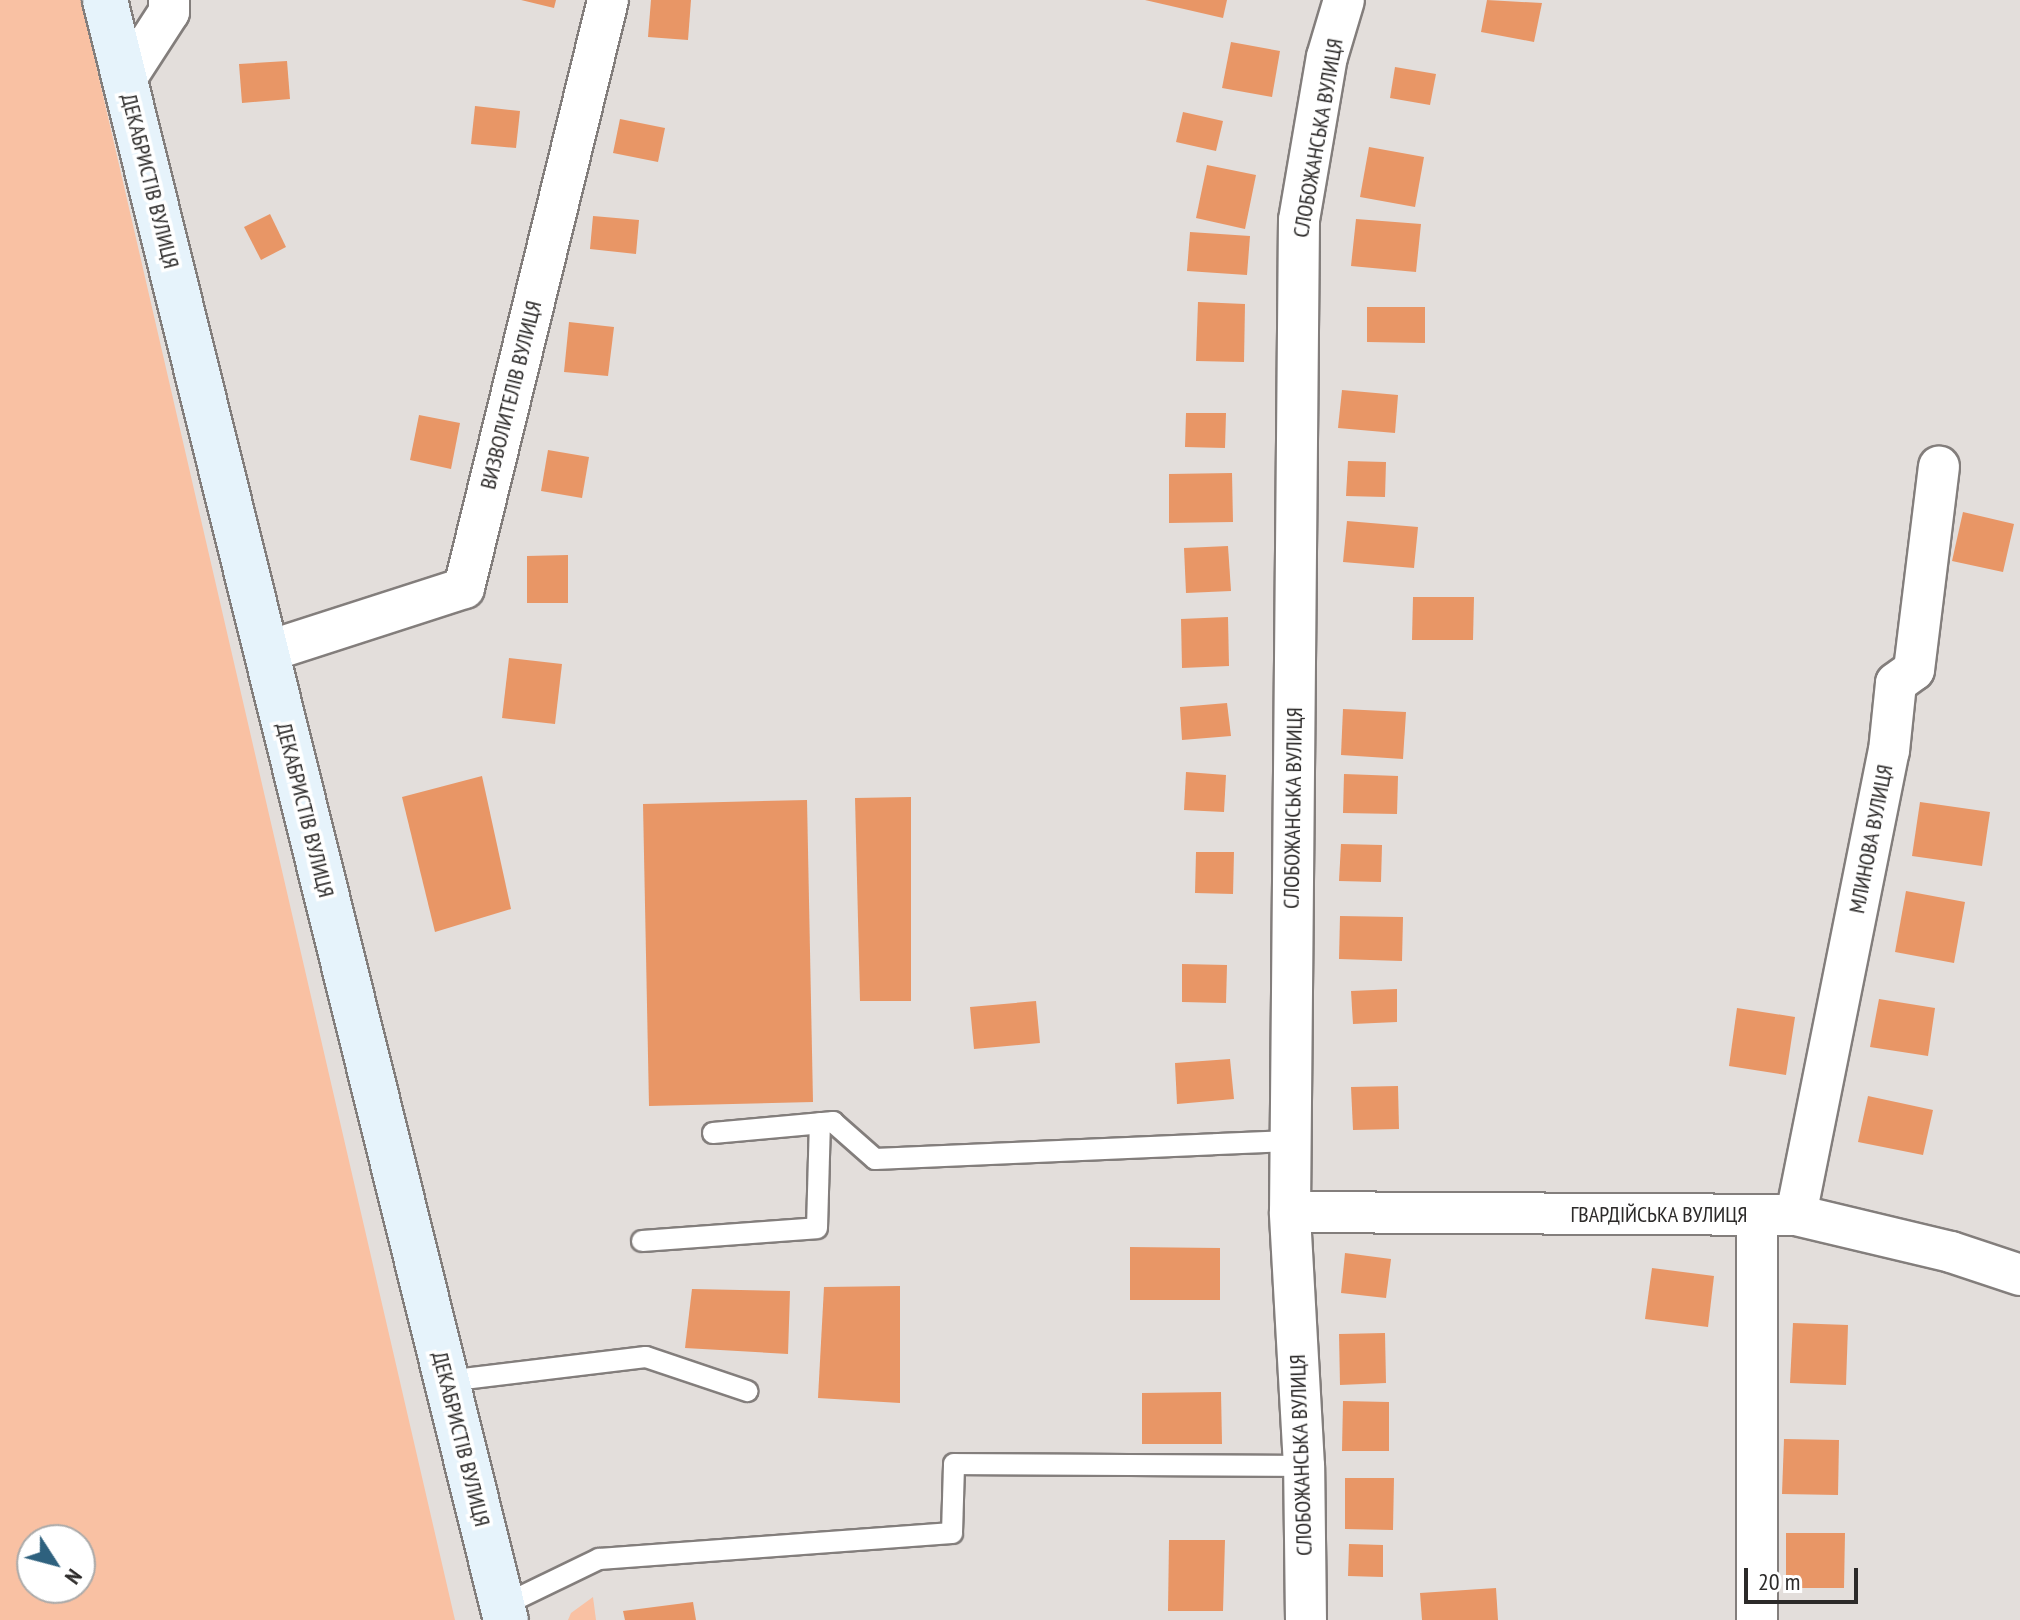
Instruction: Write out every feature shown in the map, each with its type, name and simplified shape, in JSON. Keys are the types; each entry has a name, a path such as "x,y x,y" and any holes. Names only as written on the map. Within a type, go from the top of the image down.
{"street":[{"name":"ДЕКАБРИСТІВ ВУЛИЦЯ","path":"105,0 504,1613"},
{"path":"125,80 169,12 169,0"},
{"name":"ВИЗВОЛИТЕЛІВ ВУЛИЦЯ","path":"266,652 464,588 608,0"},
{"name":"СЛОБОЖАНСЬКА ВУЛИЦЯ","path":"1306,1620 1304,1466 1290,1212 1299,220 1327,57 1344,0"},
{"name":"МЛИНОВА ВУЛИЦЯ","path":"1757,1620 1776,1215 1889,751 1896,683 1914,670 1939,467"},
{"name":"ГВАРДІЙСЬКА ВУЛИЦЯ","path":"1290,1212 1776,1215 1951,1252 2020,1275"}],"lane":[{"path":"713,1133 833,1122 875,1159 1290,1141"},
{"path":"642,1241 817,1228 820,1123"},
{"path":"447,1381 646,1357 747,1391"},
{"path":"504,1613 599,1559 952,1533 954,1464 1304,1466"}],"shaded area":[{"path":"0,0 81,0 455,1620 0,1620"},
{"path":"593,1597 596,1620 568,1620 571,1613"}],"building":[{"path":"521,0 556,0 554,8"},
{"path":"651,0 691,0 688,40 648,37"},
{"path":"1145,0 1227,0 1223,18"},
{"path":"1487,0 1542,3 1534,42 1481,32"},
{"path":"1231,42 1280,51 1272,97 1222,88"},
{"path":"287,61 290,99 242,103 239,64"},
{"path":"1395,67 1436,74 1430,105 1390,98"},
{"path":"475,106 520,111 516,148 471,144"},
{"path":"1183,112 1223,121 1216,151 1176,142"},
{"path":"620,119 665,128 658,162 613,153"},
{"path":"1369,147 1424,157 1415,207 1360,197"},
{"path":"1207,165 1256,175 1245,229 1196,218"},
{"path":"270,214 286,247 261,260 244,227"},
{"path":"593,216 639,220 636,254 590,249"},
{"path":"1356,219 1421,224 1416,272 1351,266"},
{"path":"1190,232 1250,236 1247,275 1187,271"},
{"path":"1198,302 1245,304 1244,362 1196,361"},
{"path":"1367,307 1425,307 1425,343 1367,342"},
{"path":"569,322 614,327 608,376 564,372"},
{"path":"1342,390 1398,395 1395,433 1338,428"},
{"path":"1186,413 1226,413 1225,448 1185,447"},
{"path":"419,415 460,423 451,469 410,460"},
{"path":"548,450 589,457 582,498 541,491"},
{"path":"1348,461 1386,462 1385,497 1346,496"},
{"path":"1232,473 1233,522 1169,523 1169,474"},
{"path":"1963,512 2014,524 2003,572 1952,561"},
{"path":"1347,521 1418,527 1414,568 1343,562"},
{"path":"1228,546 1231,591 1186,593 1184,548"},
{"path":"568,555 568,603 527,603 527,556"},
{"path":"1413,597 1474,597 1473,640 1412,640"},
{"path":"1228,617 1229,666 1182,668 1181,619"},
{"path":"509,658 562,664 555,724 502,718"},
{"path":"1227,703 1231,736 1182,740 1180,707"},
{"path":"1343,709 1406,712 1403,759 1341,755"},
{"path":"1186,772 1226,775 1224,812 1184,810"},
{"path":"1344,774 1398,776 1397,814 1343,813"},
{"path":"482,776 511,909 435,932 402,797"},
{"path":"911,797 911,1001 860,1001 855,798"},
{"path":"807,800 813,1102 649,1106 643,804"},
{"path":"1920,802 1990,812 1982,866 1912,856"},
{"path":"1341,844 1382,845 1381,882 1339,881"},
{"path":"1196,852 1234,852 1233,894 1195,893"},
{"path":"1906,891 1965,902 1954,963 1895,952"},
{"path":"1340,916 1403,917 1402,961 1339,959"},
{"path":"1182,964 1227,965 1226,1003 1182,1002"},
{"path":"1397,989 1397,1022 1353,1024 1351,991"},
{"path":"1879,999 1935,1008 1928,1056 1870,1047"},
{"path":"1036,1001 1040,1043 974,1049 970,1007"},
{"path":"1737,1008 1795,1017 1786,1075 1729,1066"},
{"path":"1230,1059 1234,1099 1177,1104 1175,1063"},
{"path":"1398,1086 1399,1129 1353,1130 1351,1087"},
{"path":"1868,1096 1933,1110 1923,1155 1858,1142"},
{"path":"1130,1247 1220,1248 1220,1300 1130,1300"},
{"path":"1345,1253 1391,1259 1386,1298 1341,1293"},
{"path":"1652,1268 1714,1276 1708,1327 1645,1319"},
{"path":"900,1286 900,1403 818,1398 824,1287"},
{"path":"692,1289 790,1291 788,1354 685,1348"},
{"path":"1793,1323 1848,1325 1846,1385 1790,1383"},
{"path":"1385,1333 1386,1383 1340,1385 1339,1334"},
{"path":"1221,1392 1222,1444 1142,1444 1142,1393"},
{"path":"1343,1401 1389,1402 1389,1451 1342,1451"},
{"path":"1784,1439 1839,1440 1838,1495 1782,1494"},
{"path":"1345,1478 1394,1478 1393,1530 1345,1529"},
{"path":"1786,1533 1845,1533 1844,1588 1786,1588"},
{"path":"1169,1540 1225,1540 1223,1611 1168,1611"},
{"path":"1349,1544 1383,1545 1383,1577 1348,1576"},
{"path":"1496,1588 1498,1620 1422,1620 1420,1593"},
{"path":"693,1602 696,1620 625,1620 623,1611"}]}
